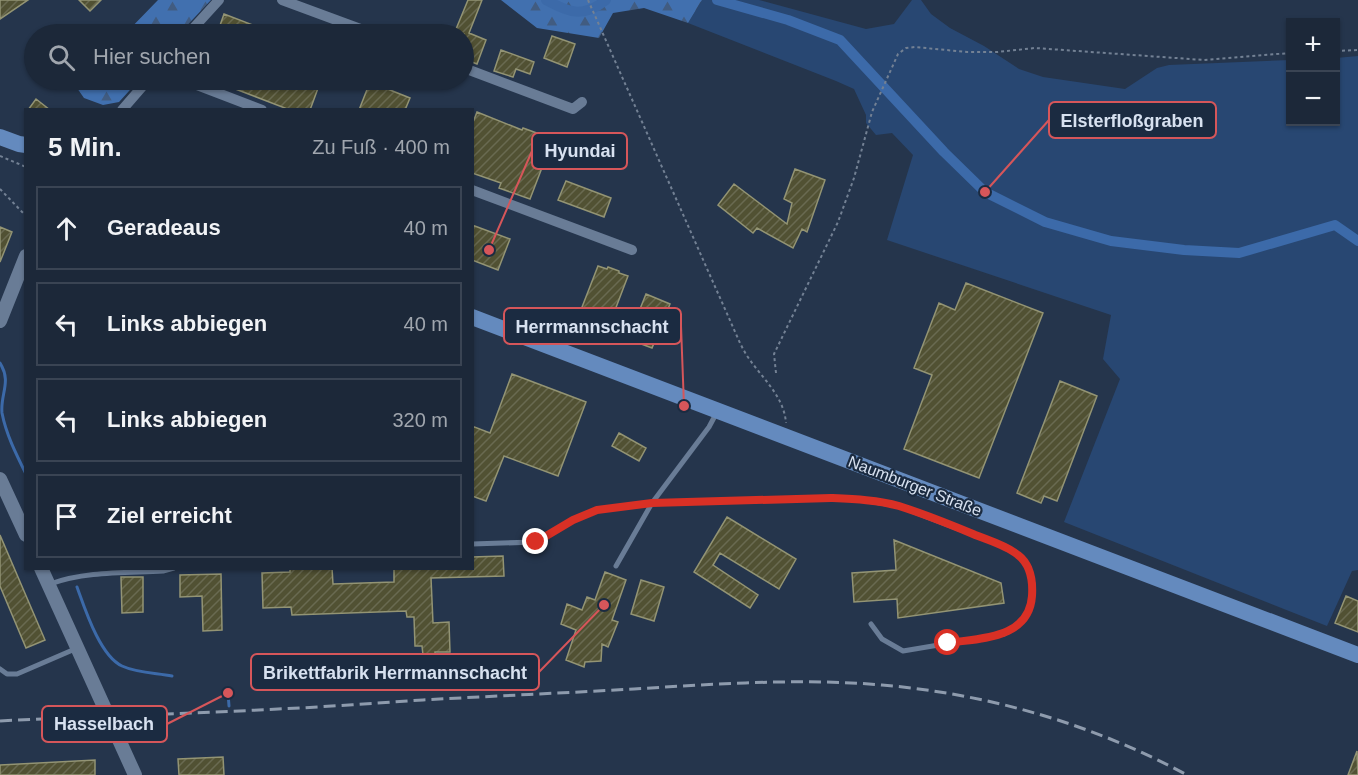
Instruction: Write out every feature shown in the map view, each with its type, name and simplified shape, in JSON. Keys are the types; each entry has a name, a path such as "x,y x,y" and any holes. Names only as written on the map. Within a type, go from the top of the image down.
{"main road":[{"path":"0,137 23,147"},
{"path":"0,321 24,260"},
{"name":"Naumburger Straße","path":"474,318 1358,655"},
{"path":"0,479 24,531"},
{"path":"42,570 135,775"}],"street":[{"path":"197,24 219,0"},
{"path":"282,0 347,24"},
{"path":"474,72 573,109 582,102"},
{"path":"124,108 139,90"},
{"path":"210,90 257,108"},
{"path":"474,191 632,250"}],"lane":[{"path":"616,566 652,503 709,427 717,410"},
{"path":"474,544 536,542 573,520 597,510 652,503 831,498 855,499 898,506 1000,545 1018,555 1029,567 1033,584 1032,601 1027,614 1016,627 1004,634 903,651 882,639 871,624"},
{"path":"48,584 82,575 168,570"},
{"path":"0,669 7,674 16,675 77,648"}],"path":[{"path":"588,0 740,343 748,359 782,404 786,426"},
{"path":"776,373 774,354 838,222 854,178 872,112 898,54 906,48 967,52 1035,48 1204,60 1286,53"},
{"path":"1340,51 1358,50"},
{"path":"0,156 24,166"},
{"path":"0,189 24,214"}],"shaded area":[{"path":"702,0 759,0 866,29 894,24 912,0 921,0 931,14 950,28 984,46 1019,69 1043,77 1125,89 1157,68 1169,65 1286,60 1286,126 1340,126 1340,58 1358,56 1358,570 1352,571 1327,626 1064,522 1120,379 1103,359 1111,315 887,240 913,155 892,133 876,135 866,123 866,115 854,89 688,23"}],"green space":[{"path":"158,0 211,0 188,24 135,24"},
{"path":"501,0 702,0 688,23 644,8 613,13 599,38 537,28"},
{"path":"78,90 130,90 119,102 103,105 84,98"}],"building":[{"path":"0,0 28,0 0,19"},
{"path":"79,0 101,0 90,11"},
{"path":"468,0 482,0 473,24 458,24"},
{"path":"224,14 250,24 220,24"},
{"path":"474,35 486,40 477,64 474,63"},
{"path":"552,36 575,44 567,67 544,58"},
{"path":"501,50 534,62 530,74 516,69 513,77 494,71"},
{"path":"238,90 317,90 311,108 285,108"},
{"path":"367,90 390,90 410,98 406,108 360,108"},
{"path":"36,99 47,108 29,108"},
{"path":"477,112 522,130 523,128 553,139 530,199 499,188 501,183 474,174 474,120"},
{"path":"795,169 825,180 807,232 802,229 793,248 757,228 753,233 718,205 734,184 787,224 792,203 784,199"},
{"path":"566,181 611,198 604,217 558,200"},
{"path":"474,226 510,239 498,270 474,261"},
{"path":"0,227 12,232 0,262"},
{"path":"598,266 607,269 608,267 628,276 607,331 597,328 596,330 585,325 586,322 577,320"},
{"path":"966,283 1043,313 979,478 904,449 932,375 914,368 939,303 955,310"},
{"path":"646,294 670,304 652,348 628,339"},
{"path":"512,374 586,402 558,476 504,456 486,501 474,497 474,427 490,433"},
{"path":"1060,381 1097,396 1057,501 1044,496 1041,503 1017,493"},
{"path":"619,433 646,448 639,461 612,446"},
{"path":"727,517 796,559 779,589 720,553 713,565 758,595 750,608 694,572"},
{"path":"0,535 45,640 26,648 0,586"},
{"path":"894,540 1001,583 1004,603 898,618 897,599 854,602 852,573 896,570"},
{"path":"503,556 504,576 431,578 433,623 449,622 450,652 423,655 422,646 415,646 414,617 407,617 406,611 292,615 291,607 263,608 262,573 290,572 290,570 332,570 333,584 394,582 394,570 474,570 474,557"},
{"path":"605,572 626,580 612,620 618,622 608,647 602,644 601,661 585,662 584,667 566,660 576,630 561,624 567,604 582,610 587,597 595,600"},
{"path":"221,574 222,630 203,631 202,596 180,597 180,575"},
{"path":"121,577 143,577 143,612 122,613"},
{"path":"641,580 664,587 654,621 631,614"},
{"path":"1346,596 1358,601 1358,632 1335,623"},
{"path":"1357,751 1358,775 1348,775"},
{"path":"223,757 224,775 179,775 178,759"},
{"path":"95,760 95,775 0,775 0,765"}],"waterway":[{"path":"546,0 576,12 598,6 606,0"},
{"path":"717,0 788,20 840,40 944,152 985,192 1045,222 1111,241 1184,250 1239,253 1335,225 1358,241"},
{"path":"0,363 5,376 2,413 12,444 24,470"},
{"path":"77,587 94,631 114,661 134,670 172,676"},
{"path":"228,693 229,706"}],"railway":[{"path":"0,721 296,708 727,684 851,683 922,689 1039,714 1115,741 1187,775"}],"place":[{"name":"Elsterfloßgraben","path":"985,192"},
{"name":"Hyundai","path":"489,250"},
{"name":"Herrmannschacht","path":"684,406"},
{"name":"Brikettfabrik Herrmannschacht","path":"604,605"},
{"name":"Hasselbach","path":"228,693"}],"route":[{"path":"536,542 573,520 597,510 652,503 831,498 855,499 898,506 1000,545 1018,555 1029,567 1033,584 1032,601 1027,614 1016,627 1004,634 948,643"}]}
